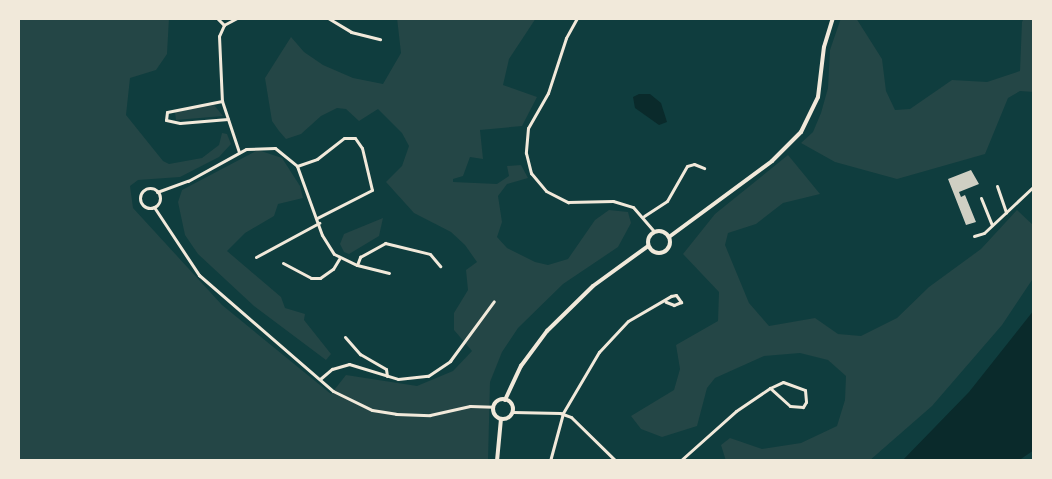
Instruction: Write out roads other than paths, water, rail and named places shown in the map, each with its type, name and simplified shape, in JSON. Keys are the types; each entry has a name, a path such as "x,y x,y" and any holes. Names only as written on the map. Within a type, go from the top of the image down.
{"street":[{"path":"217,18 224,25"},
{"path":"237,18 224,25 219,36 222,101 239,152"},
{"path":"328,18 351,32 380,39"},
{"path":"577,18 566,38 551,85 528,128 530,168 542,187 568,202 621,202 644,216 654,231"},
{"path":"669,237 772,160 801,132 818,97 824,47 833,18"},
{"path":"222,101 167,112 166,120 180,123 228,119"},
{"path":"297,166 317,159 344,138 355,138 362,148 372,190 317,218"},
{"path":"389,273 339,259 327,245 297,166 286,155 269,146 239,152 188,181 157,192 147,189 140,196 143,205 154,207 199,275 319,380 353,402 389,413 430,415 470,406 493,407 505,400 521,366 547,331 593,286 648,246"},
{"path":"644,216 667,201 687,166 694,164 704,168"},
{"path":"997,186 1006,212"},
{"path":"974,237 992,225 1034,186"},
{"path":"154,207 159,201 157,192"},
{"path":"981,198 992,225"},
{"path":"256,257 319,223"},
{"path":"662,230 669,237 669,247 663,252 648,246 648,238 654,231 662,230"},
{"path":"357,265 360,257 385,243 430,254 440,266"},
{"path":"283,263 311,278 320,278 333,269 339,259"},
{"path":"549,461 563,414 582,376 614,334 628,321 676,295 681,302 674,305 666,302"},
{"path":"319,380 332,369 349,364 387,376 413,379 440,369 458,352 494,301"},
{"path":"345,337 360,354 386,369 387,376"},
{"path":"680,461 736,411 770,388 783,382 798,384 805,390 806,402 803,407 790,406 770,388"},
{"path":"505,400 513,412"},
{"path":"493,407 495,415 501,419"},
{"path":"501,419 513,412 563,414 571,417 616,461"},
{"path":"497,461 501,419"}]}
